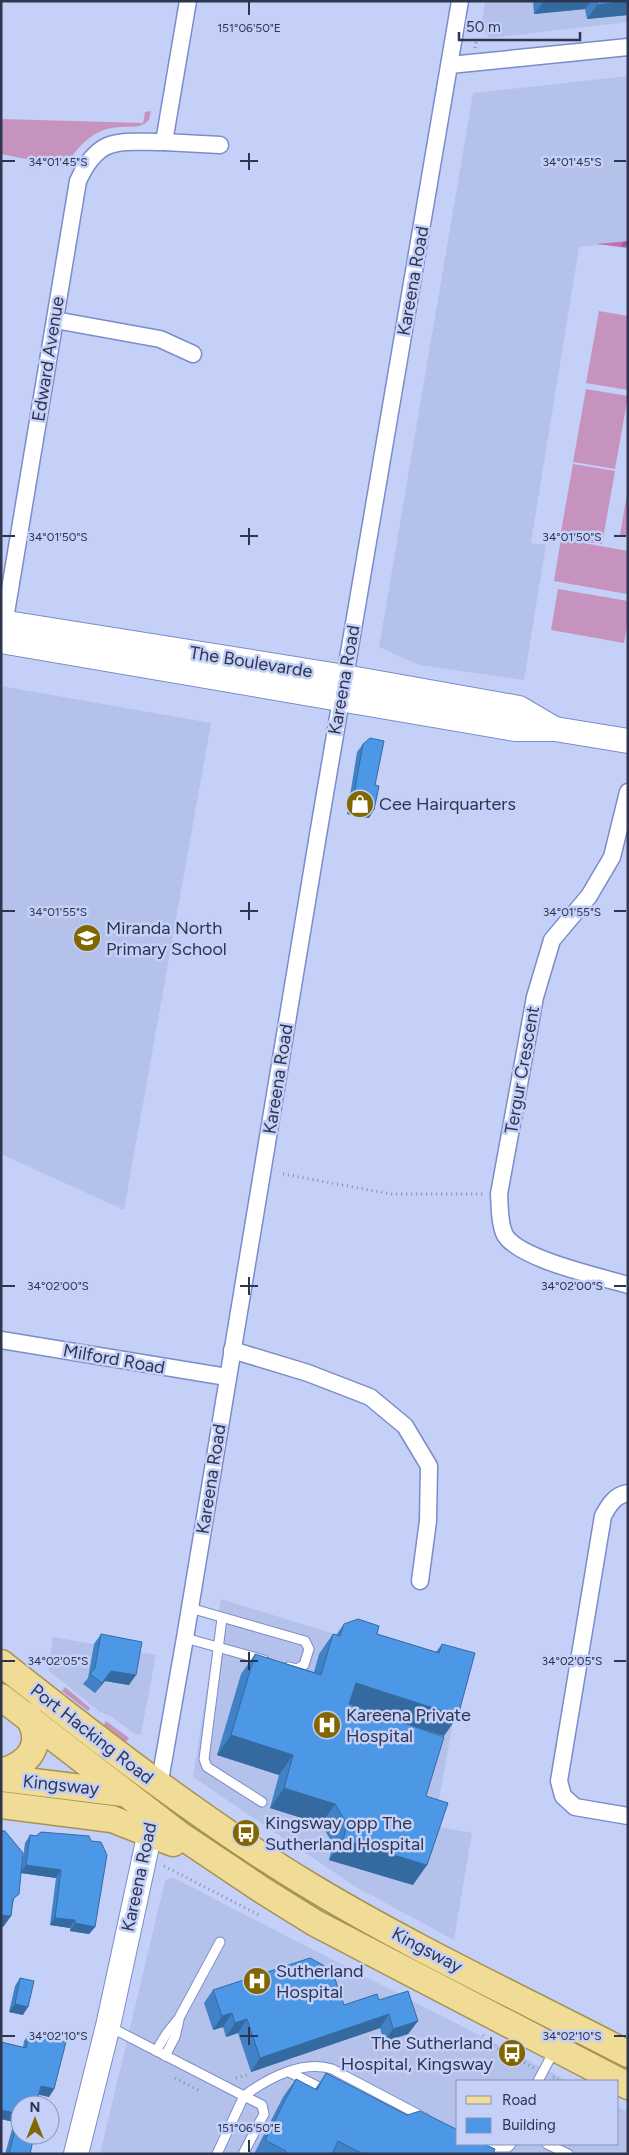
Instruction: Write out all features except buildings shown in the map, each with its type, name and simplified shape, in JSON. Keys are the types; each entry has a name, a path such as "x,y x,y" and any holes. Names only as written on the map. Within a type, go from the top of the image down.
{"main road":[{"name":"The Boulevarde","path":"2,632 343,688 519,708 554,729 628,741"},
{"name":"Port Hacking Road","path":"1,1663 111,1751 154,1809"},
{"name":"Port Hacking Road","path":"1,1697 126,1793 154,1809"},
{"path":"1,1772 22,1764 31,1754 36,1735 28,1716"},
{"name":"Kingsway","path":"1,1778 126,1793"},
{"name":"Kingsway","path":"1,1805 112,1819 154,1809 190,1814 232,1836 311,1887 396,1934 628,2054"},
{"name":"Kingsway","path":"154,1809 235,1872 315,1923 616,2080"},
{"name":"Kareena Road","path":"76,2154 108,2026 154,1809"}],"street":[{"path":"164,142 188,1"},
{"name":"Kareena Road","path":"154,1809 185,1638 227,1378 460,1"},
{"path":"450,65 628,46"},
{"name":"Edward Avenue","path":"2,632 78,181 86,162 104,147 115,143 164,142 220,145"},
{"path":"55,320 160,339 193,354"},
{"name":"Tergur Crescent","path":"628,792 612,857 589,896 552,940 535,997 499,1194 500,1218 504,1234 516,1246 536,1257 628,1286"},
{"name":"Milford Road","path":"1,1340 227,1378"},
{"path":"232,1350 308,1373 370,1397 405,1426 429,1466 428,1521 420,1581"},
{"path":"628,1493 621,1494 610,1504 603,1516 559,1781 563,1796 574,1807 628,1816"}],"lane":[{"path":"185,1638 297,1669 304,1665 309,1649 305,1641 190,1608"},
{"path":"222,1618 204,1759 207,1768 262,1802"},
{"path":"161,2054 167,2032 180,2018 220,1942"},
{"path":"108,2026 262,2105 264,2114 243,2154"},
{"path":"539,2080 555,2048"},
{"path":"217,2154 244,2096 260,2084 289,2072 319,2065 332,2070 418,2118 436,2124"},
{"path":"289,2072 333,2094"},
{"path":"478,2145 482,2147 509,2148"},
{"path":"549,2145 568,2154"}],"path":[{"path":"283,1174 391,1194 499,1194"},
{"path":"176,2078 200,2091"}],"shaded area":[{"path":"485,1 628,1 628,22 490,38 481,29"},
{"path":"628,76 628,241 579,247 531,543 546,545 524,680 419,665 379,647 473,93"},
{"path":"151,111 149,120 142,125 111,128 94,135 81,145 66,167 1,154 1,119 143,123 145,112"},
{"path":"599,311 628,316 628,390 586,383"},
{"path":"586,389 628,396 615,469 573,462"},
{"path":"573,464 615,471 602,544 560,537"},
{"path":"628,488 628,536 620,535"},
{"path":"561,539 628,551 627,594 554,581"},
{"path":"558,589 628,601 628,621 624,643 551,630"},
{"name":"Miranda North Primary School","path":"1,686 211,723 124,1210 1,1154"},
{"name":"Kareena Private Hospital","path":"221,1599 462,1673 434,1826 472,1833 454,1940 354,1886 193,1777"},
{"path":"53,1637 156,1655 141,1734 137,1735 110,1716 100,1712 48,1670"},
{"path":"65,1687 90,1708 88,1711 62,1691"},
{"path":"106,1721 129,1738 126,1742 104,1725"},
{"name":"Sutherland Hospital","path":"172,1877 566,2080 456,2080 456,2145 619,2145 619,2108 628,2112 628,2154 100,2154 165,1881"}],"green space":[{"path":"628,241 628,248 597,244"}],"place":[{"name":"Cee Hairquarters","path":"360,804"},
{"name":"Miranda North Primary School","path":"87,938"},
{"name":"Kareena Private Hospital","path":"327,1725"},
{"name":"Kingsway opp The Sutherland Hospital","path":"246,1833"},
{"name":"Sutherland Hospital","path":"257,1981"},
{"name":"The Sutherland Hospital, Kingsway","path":"512,2053"}]}
